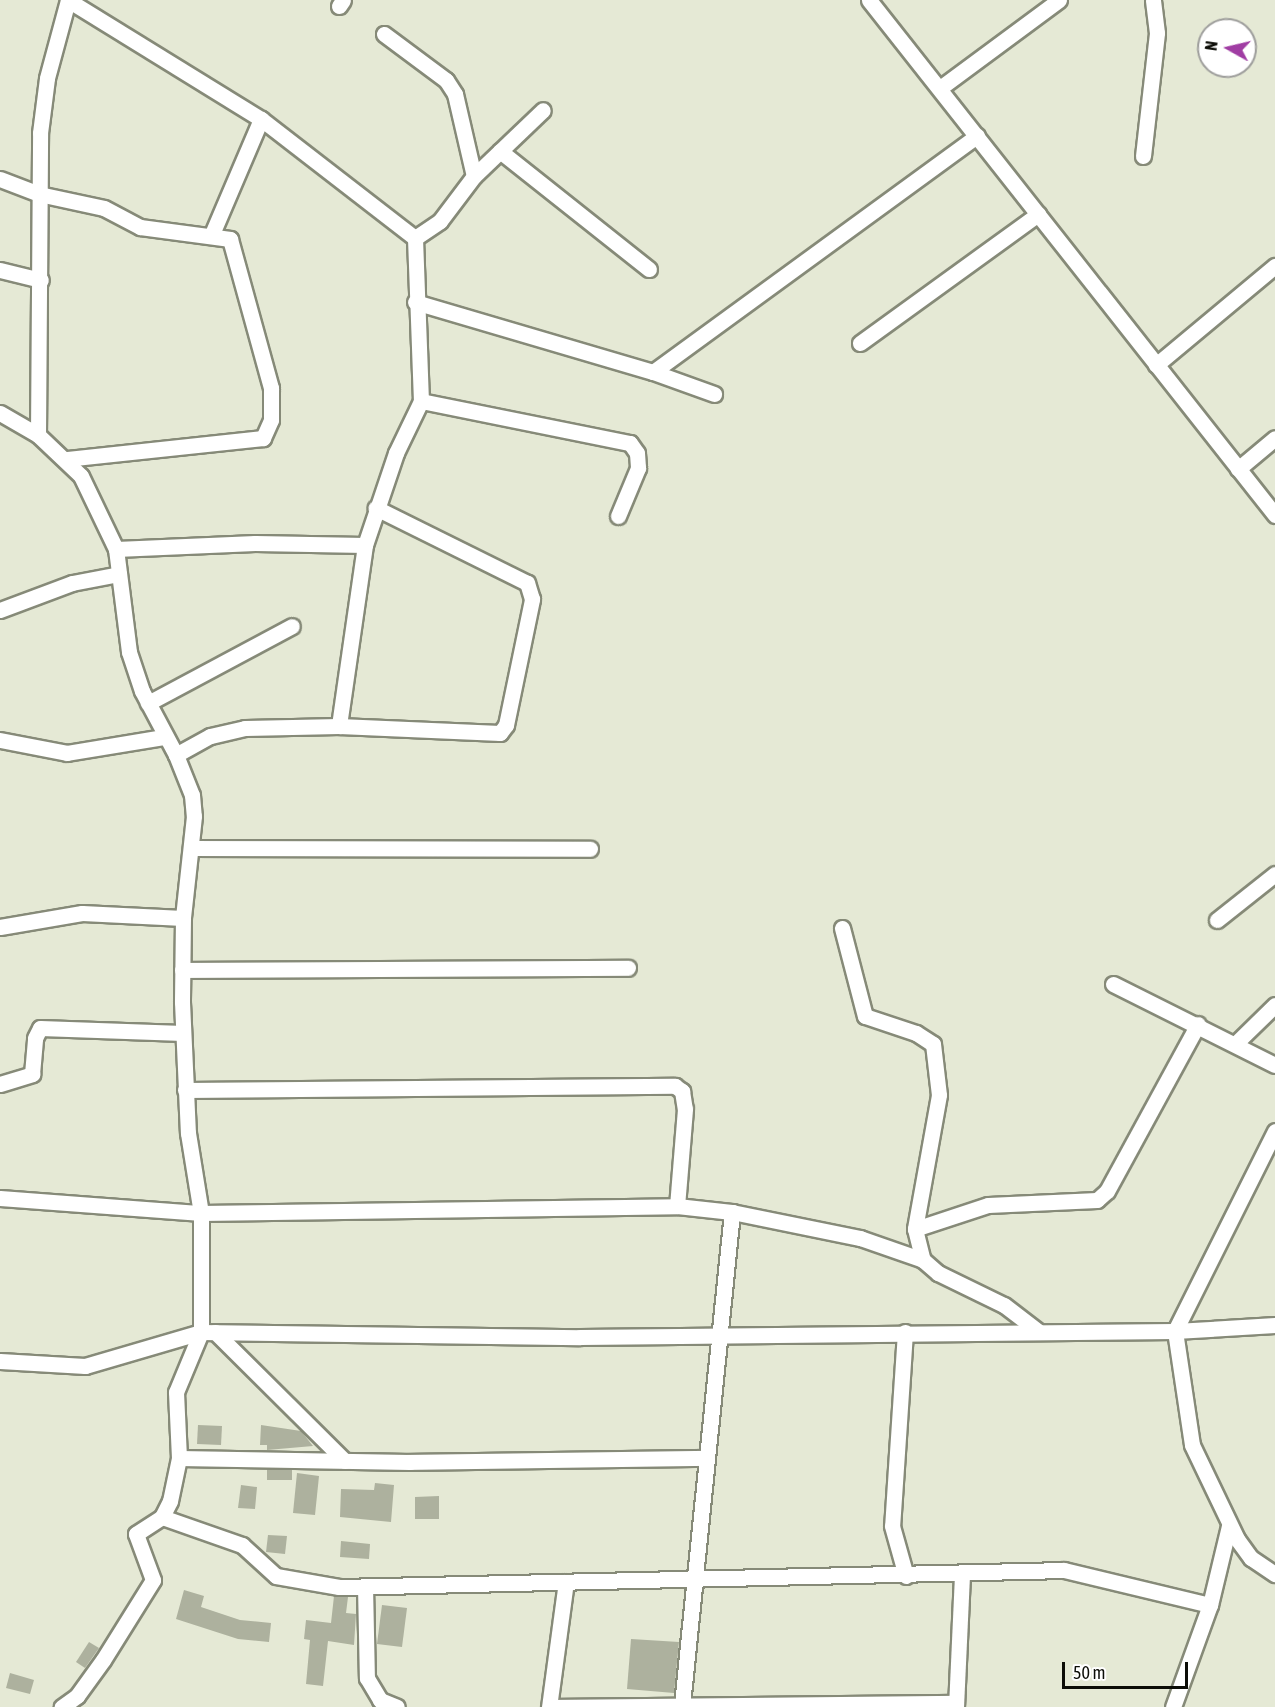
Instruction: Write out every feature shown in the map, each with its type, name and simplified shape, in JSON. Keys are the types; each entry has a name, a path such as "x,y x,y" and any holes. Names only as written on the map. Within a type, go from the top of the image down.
{"street":[{"path":"38,435 39,194 47,78 68,0 261,119 415,238"},
{"path":"869,0 1275,515"},
{"path":"940,88 1059,0"},
{"path":"1143,156 1157,33 1153,0"},
{"path":"384,34 446,80 455,94 474,176"},
{"path":"415,238 446,215 474,176 543,110"},
{"path":"212,234 261,119"},
{"path":"653,372 977,136"},
{"path":"500,151 649,269"},
{"path":"0,179 39,194 104,208 151,229 212,234 230,239 270,388 268,434 247,443 65,459"},
{"path":"860,343 1038,214"},
{"path":"339,726 365,545 376,508 421,401 415,302 415,238"},
{"path":"1156,365 1275,266"},
{"path":"0,270 40,280"},
{"path":"415,302 653,372 714,394"},
{"path":"421,401 630,443 637,453 638,468 618,516"},
{"path":"0,413 38,435 81,476 116,549 129,652 148,703 164,737 176,754 192,795 194,848 183,918 183,1033 185,1090 201,1213 208,1332 176,1392 179,1458 170,1501 162,1517 136,1534 153,1572 152,1585 83,1687 62,1707"},
{"path":"1238,469 1275,438"},
{"path":"176,754 210,736 245,728 339,726 500,733 506,725 532,599 527,583 376,508"},
{"path":"116,549 255,543 365,545"},
{"path":"0,610 72,583 119,574"},
{"path":"148,703 292,626"},
{"path":"0,740 67,753 164,737"},
{"path":"194,848 590,849"},
{"path":"1217,920 1275,874"},
{"path":"0,927 82,913 183,918"},
{"path":"843,928 865,1016 916,1033 933,1044 939,1095 915,1229 923,1260"},
{"path":"182,970 628,968"},
{"path":"1113,984 1198,1024 1275,1065"},
{"path":"1235,1044 1275,1005"},
{"path":"915,1229 988,1205 1097,1200 1107,1191 1198,1024"},
{"path":"0,1084 32,1074 35,1038 40,1028 183,1033"},
{"path":"185,1090 675,1086 682,1091 685,1110 677,1206"},
{"path":"1275,1131 1175,1331 1192,1445 1229,1526 1251,1558 1275,1574"},
{"path":"0,1198 201,1213 677,1206 732,1212 860,1238 923,1260 938,1273 1004,1305 1038,1331"},
{"path":"682,1706 717,1332 732,1212"},
{"path":"0,1361 85,1366 208,1332 580,1337 717,1332 1175,1331 1275,1325"},
{"path":"208,1332 345,1461"},
{"path":"905,1332 892,1526 906,1576"},
{"path":"179,1458 345,1461 705,1458"},
{"path":"162,1517 242,1545 276,1575 339,1587 1077,1571 1210,1605"},
{"path":"1173,1707 1210,1605 1229,1526"},
{"path":"556,1707 955,1705 963,1575"},
{"path":"549,1707 566,1582"},
{"path":"365,1586 367,1677 380,1700 397,1707"}],"building":[{"path":"198,1425 222,1426 221,1445 197,1444"},
{"path":"261,1425 301,1431 313,1446 267,1450 267,1445 260,1445"},
{"path":"267,1469 292,1470 292,1480 267,1480"},
{"path":"297,1473 319,1476 315,1515 293,1513"},
{"path":"375,1483 394,1485 391,1522 340,1517 341,1489 374,1490"},
{"path":"241,1485 257,1487 255,1509 238,1508"},
{"path":"439,1496 439,1519 415,1519 415,1497"},
{"path":"268,1535 287,1536 285,1554 266,1552"},
{"path":"341,1541 370,1544 369,1559 340,1557"},
{"path":"184,1590 204,1596 201,1607 240,1620 271,1623 269,1642 238,1639 176,1619"},
{"path":"334,1596 348,1597 346,1613 356,1614 354,1645 328,1641 323,1686 306,1684 310,1640 304,1639 306,1620 331,1623"},
{"path":"382,1605 407,1608 402,1647 377,1644"},
{"path":"631,1639 679,1642 674,1693 627,1689"},
{"path":"89,1642 99,1648 85,1668 76,1662"},
{"path":"10,1673 34,1680 30,1694 6,1688"}]}
